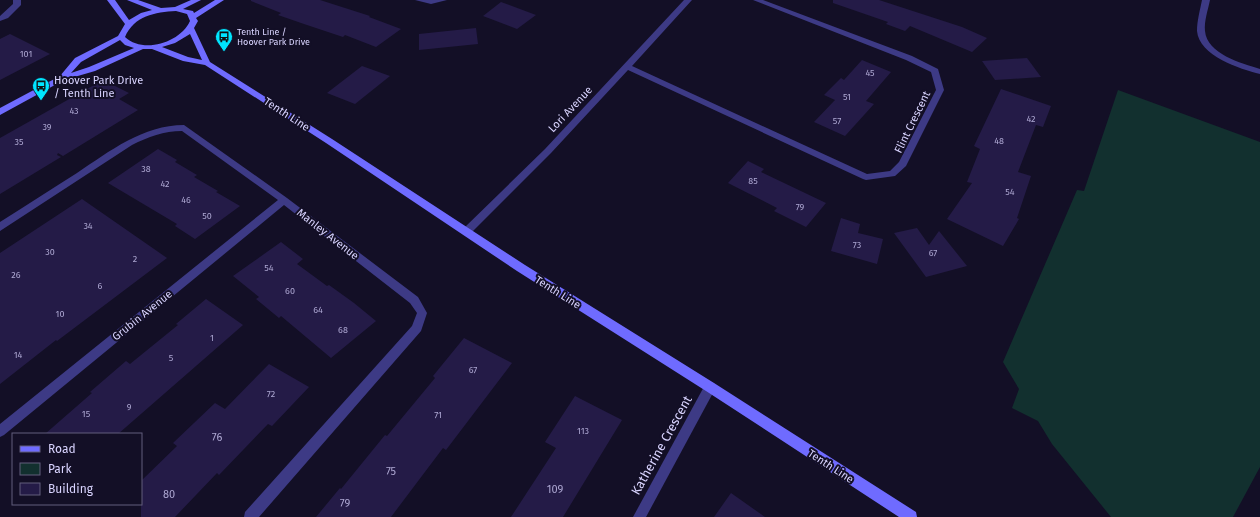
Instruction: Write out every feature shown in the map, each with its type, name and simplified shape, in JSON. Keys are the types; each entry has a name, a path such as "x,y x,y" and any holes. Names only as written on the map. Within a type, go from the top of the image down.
{"street":[{"path":"0,19 17,5 17,0"},
{"path":"111,0 128,24"},
{"path":"131,0 160,10"},
{"path":"176,9 197,0"},
{"path":"193,17 220,0"},
{"path":"419,0 432,2 442,0"},
{"name":"Lori Avenue","path":"467,231 548,151 688,0"},
{"name":"Flint Crescent","path":"626,66 866,177 892,174 903,164 940,90 935,71 909,58 757,0"},
{"path":"1206,0 1201,32 1204,43 1216,53 1232,62 1260,72"},
{"path":"61,78 78,60 121,37 128,24 142,16 160,10 176,9 185,11 193,17 194,25 191,29 176,40 154,47 142,48 132,46 124,42 121,37"},
{"path":"191,29 207,63"},
{"name":"Tenth Line","path":"154,47 186,59 207,63 467,231 521,268 710,387 911,517"},
{"path":"0,112 61,78 92,69 142,48"},
{"name":"Manley Avenue","path":"0,227 129,142 151,132 171,128 184,128 284,200 414,300 422,313 417,328 250,517"},
{"name":"Grubin Avenue","path":"0,431 284,200"},
{"name":"Katherine Crescent","path":"639,517 710,387"}],"green space":[{"path":"1118,90 1260,142 1260,467 1233,517 1111,517 1052,444 1038,421 1012,408 1019,389 1003,362 1077,190 1084,191"}],"building":[{"path":"251,0 320,0 370,16 369,17 401,29 376,47 345,35 343,37 278,15 281,13"},
{"path":"833,0 879,0 962,27 987,38 972,52 910,26 905,31 886,24 888,22 833,3"},
{"path":"501,2 536,15 517,29 483,16"},
{"path":"476,28 478,44 419,50 419,34"},
{"path":"10,34 50,54 0,80 0,39"},
{"path":"1027,58 1041,77 995,80 982,61"},
{"path":"862,60 891,72 866,101 874,104 845,136 814,122 835,100 824,95 841,78 844,80"},
{"path":"362,66 390,76 355,104 327,93"},
{"path":"103,80 129,93 119,99 138,110 63,156 58,153 57,155 61,157 0,194 0,138"},
{"path":"1001,89 1051,106 1043,127 1036,125 1018,172 1031,176 1017,218 1019,219 1003,246 947,219 972,183 967,182 980,149 974,146"},
{"path":"158,149 177,160 175,162 197,175 194,177 240,206 195,239 175,226 177,224 108,183"},
{"path":"748,161 764,169 761,172 826,203 806,227 774,211 777,208 728,183"},
{"path":"82,199 167,258 57,341 56,340 0,384 0,253"},
{"path":"841,218 860,224 858,233 883,239 877,264 831,251"},
{"path":"917,228 929,245 939,231 967,266 926,277 894,233"},
{"path":"281,242 303,259 297,264 327,286 329,285 354,303 376,321 331,358 281,316 279,318 256,299 259,297 233,276"},
{"path":"206,299 243,325 119,433 46,433 126,361 130,364 178,325 176,324"},
{"path":"464,338 512,363 446,450 443,448 391,517 316,517 385,435 387,436 435,378 433,376"},
{"path":"269,364 309,387 272,426 268,424 219,475 217,473 175,517 141,517 142,480 177,446 173,443 215,403 225,409"},
{"path":"575,396 622,420 563,517 511,517 556,448 545,442"},
{"path":"731,493 765,517 714,517"}],"place":[{"name":"Tenth Line / Hoover Park Drive","path":"224,52"},
{"name":"Hoover Park Drive / Tenth Line","path":"41,101"}]}
